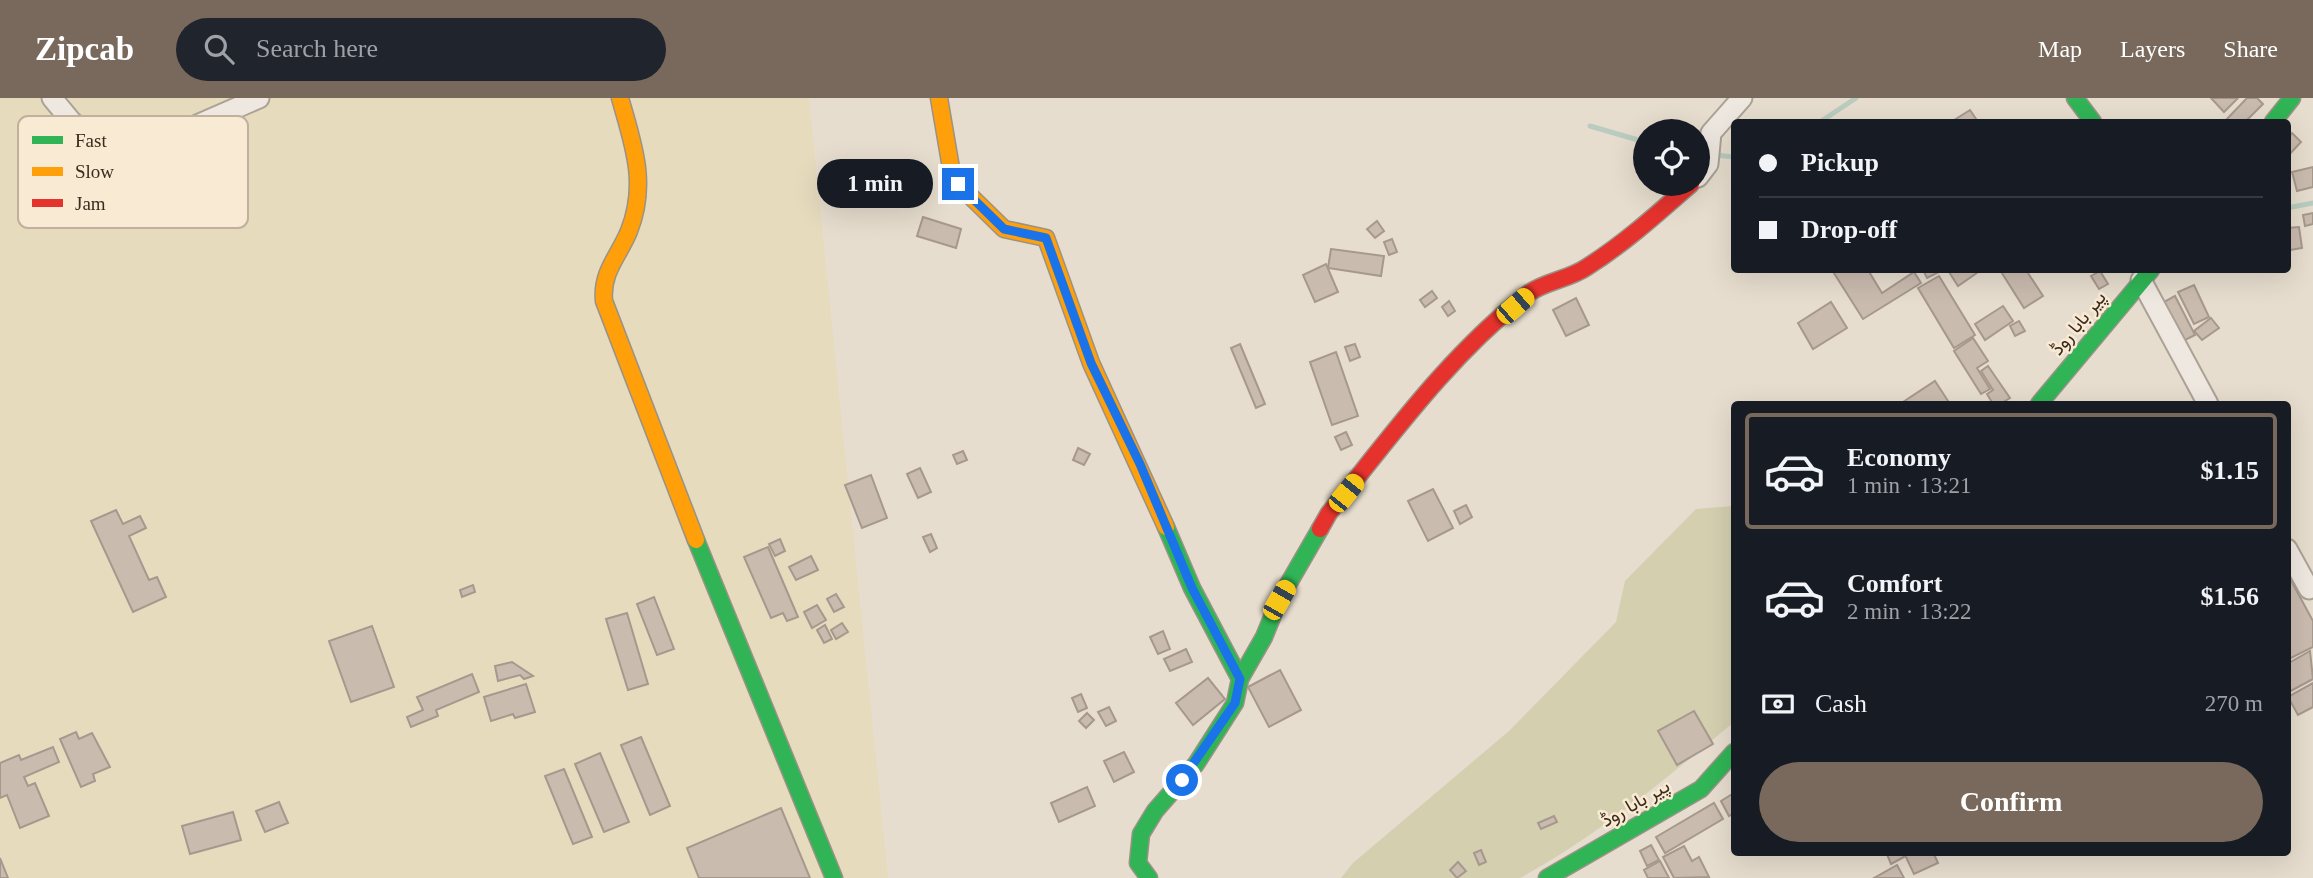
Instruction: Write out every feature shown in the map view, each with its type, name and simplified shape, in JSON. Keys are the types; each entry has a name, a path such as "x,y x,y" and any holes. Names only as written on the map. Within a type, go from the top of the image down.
{"street":[{"path":"52,98 67,116"},
{"path":"218,116 259,98"},
{"path":"621,98 640,169 630,229 602,284 604,301 677,495 834,878"},
{"path":"939,98 951,167 958,184 1004,229 1046,238 1091,363 1140,464 1192,588 1240,679"},
{"path":"1710,137 1711,132 1742,98"},
{"path":"2075,98 2092,119"},
{"path":"2275,119 2292,98"},
{"path":"1149,878 1138,863 1141,834 1155,811 1196,764 1235,703 1240,679 1264,637 1279,600 1329,513 1428,390 1532,291 1585,269 1630,237 1677,196"},
{"path":"2146,275 2207,401"},
{"name":"پیر بابا روڈ","path":"2041,401 2146,275"},
{"path":"2291,556 2309,589"},
{"name":"پیر بابا روڈ","path":"1547,878 1701,789 1731,755"}],"shaded area":[{"path":"0,98 809,98 888,878 0,878"},
{"path":"1731,506 1731,724 1604,825 1520,878 1341,878 1353,863 1509,731 1616,622 1625,581 1696,509"}],"building":[{"path":"2211,98 2238,98 2224,112"},
{"path":"2247,98 2257,98 2263,104 2248,119 2227,119"},
{"path":"1970,110 1976,119 1956,119"},
{"path":"2291,134 2301,142 2291,153"},
{"path":"2313,167 2313,187 2297,191 2292,172"},
{"path":"2313,213 2313,224 2305,226 2303,215"},
{"path":"923,217 961,229 956,248 917,236"},
{"path":"1377,221 1384,231 1375,238 1367,229"},
{"path":"2299,227 2302,248 2291,250 2291,228"},
{"path":"1392,239 1397,252 1389,255 1384,242"},
{"path":"1331,249 1384,256 1381,276 1328,268"},
{"path":"1326,264 1338,292 1315,302 1303,275"},
{"path":"1834,273 1870,273 1882,293 1915,273 1921,283 1863,319"},
{"path":"1924,273 1937,273 1927,278"},
{"path":"1950,273 1977,273 1958,286"},
{"path":"2002,273 2028,273 2043,296 2024,308"},
{"path":"2101,273 2108,284 2099,289 2091,276"},
{"path":"1939,276 1975,335 1954,348 1918,288"},
{"path":"2194,285 2209,317 2194,324 2178,292"},
{"path":"1432,291 1437,298 1425,307 1420,300"},
{"path":"2175,296 2195,335 2179,343 2159,305"},
{"path":"1576,298 1589,325 1566,336 1553,310"},
{"path":"1449,301 1455,311 1448,316 1442,307"},
{"path":"1831,302 1847,328 1813,349 1798,323"},
{"path":"2003,306 2013,321 1985,340 1975,324"},
{"path":"2211,318 2219,328 2202,340 2194,331"},
{"path":"2019,321 2025,331 2015,336 2010,326"},
{"path":"1973,338 1988,361 1977,368 1990,389 1981,394 1954,351"},
{"path":"1240,344 1265,404 1256,408 1231,348"},
{"path":"1355,344 1360,357 1350,361 1345,347"},
{"path":"1336,352 1358,416 1332,425 1310,362"},
{"path":"1988,366 2010,398 2005,401 1991,401 1987,394 1993,390 1981,371"},
{"path":"1935,381 1948,401 1905,401"},
{"path":"1346,432 1352,445 1341,450 1335,437"},
{"path":"1078,448 1090,454 1084,465 1073,460"},
{"path":"963,451 967,460 957,464 953,455"},
{"path":"920,468 931,492 918,498 907,474"},
{"path":"871,475 887,518 862,528 845,485"},
{"path":"1433,489 1453,528 1428,541 1408,501"},
{"path":"1466,505 1472,517 1460,524 1454,511"},
{"path":"116,510 123,524 140,516 146,528 129,536 149,580 157,577 166,597 133,612 91,521"},
{"path":"931,534 937,548 930,552 923,537"},
{"path":"780,539 785,551 775,556 769,544"},
{"path":"768,547 798,617 787,621 783,613 771,618 744,557"},
{"path":"811,556 818,570 796,580 789,567"},
{"path":"2291,580 2313,621 2313,647 2291,658"},
{"path":"473,585 475,592 462,597 460,590"},
{"path":"836,594 844,607 834,612 827,599"},
{"path":"654,597 674,649 657,655 637,604"},
{"path":"817,605 826,620 812,628 804,612"},
{"path":"627,613 648,684 628,690 606,619"},
{"path":"842,623 848,632 836,639 831,630"},
{"path":"825,625 832,639 824,643 817,630"},
{"path":"372,626 394,687 351,702 329,641"},
{"path":"1163,631 1170,649 1158,654 1150,637"},
{"path":"1186,649 1192,662 1170,671 1164,659"},
{"path":"2310,651 2313,679 2291,691 2291,662"},
{"path":"512,662 533,676 524,679 520,675 498,681 495,666"},
{"path":"1280,670 1301,710 1269,727 1248,687"},
{"path":"472,674 479,692 436,710 438,716 411,727 407,717 423,710 417,697"},
{"path":"1208,678 1225,699 1193,725 1176,703"},
{"path":"2313,683 2313,707 2298,715 2291,702 2291,695"},
{"path":"526,684 535,712 515,718 513,714 491,721 484,697"},
{"path":"1081,694 1087,708 1078,712 1072,698"},
{"path":"1109,707 1116,721 1106,726 1098,712"},
{"path":"1694,711 1713,744 1677,765 1658,731"},
{"path":"1087,713 1094,720 1086,728 1079,721"},
{"path":"76,732 79,739 92,733 110,767 93,774 95,781 81,787 60,739"},
{"path":"641,737 670,806 650,815 621,745"},
{"path":"53,747 59,762 24,777 28,786 35,783 49,816 20,828 7,795 0,798 0,763 19,755 21,760"},
{"path":"1124,752 1134,772 1114,782 1104,761"},
{"path":"600,753 629,822 604,832 575,764"},
{"path":"564,769 592,837 573,844 545,776"},
{"path":"1087,787 1095,806 1059,822 1051,803"},
{"path":"1731,795 1731,815 1729,816 1721,801"},
{"path":"279,802 288,823 265,832 256,811"},
{"path":"1714,803 1723,819 1665,853 1656,837"},
{"path":"781,808 810,878 699,878 687,848"},
{"path":"233,812 241,840 190,854 182,826"},
{"path":"1554,816 1557,822 1541,829 1538,823"},
{"path":"1651,845 1659,860 1647,866 1640,851"},
{"path":"1684,846 1692,861 1699,857 1709,877 1674,878 1663,857"},
{"path":"1481,850 1486,862 1479,865 1474,853"},
{"path":"1888,856 1904,856 1904,857 1891,864"},
{"path":"1905,856 1935,856 1938,863 1914,874"},
{"path":"0,858 8,878 0,878"},
{"path":"1660,861 1669,878 1648,878 1644,870"},
{"path":"1458,862 1466,871 1457,878 1450,870"},
{"path":"1897,865 1904,878 1874,878"}],"waterway":[{"path":"1824,119 1856,98"},
{"path":"1590,126 1633,139"},
{"path":"1715,155 1731,157"},
{"path":"2291,207 2313,203"}],"traffic: fast":[{"path":"2075,98 2091,119"},
{"path":"2275,119 2292,98"},
{"path":"2042,401 2148,273"},
{"path":"1166,527 1192,588 1240,679"},
{"path":"1149,878 1138,863 1141,834 1155,811 1196,764 1235,703 1240,679 1264,637 1279,600 1320,529"},
{"path":"696,540 834,878"},
{"path":"1547,878 1701,789 1731,755"}],"traffic: slow":[{"path":"620,98 636,164 637,196 629,231 605,281 604,301 696,540"},
{"path":"939,98 951,168 958,184 1004,229 1046,238 1091,363 1166,527"}],"traffic: jam":[{"path":"1320,529 1329,513 1399,426 1473,342 1529,293 1580,271 1601,258 1677,196"}],"route":[{"path":"958,184 1004,229 1046,238 1091,363 1140,464 1192,588 1240,679 1235,703 1196,764 1182,780"}]}
